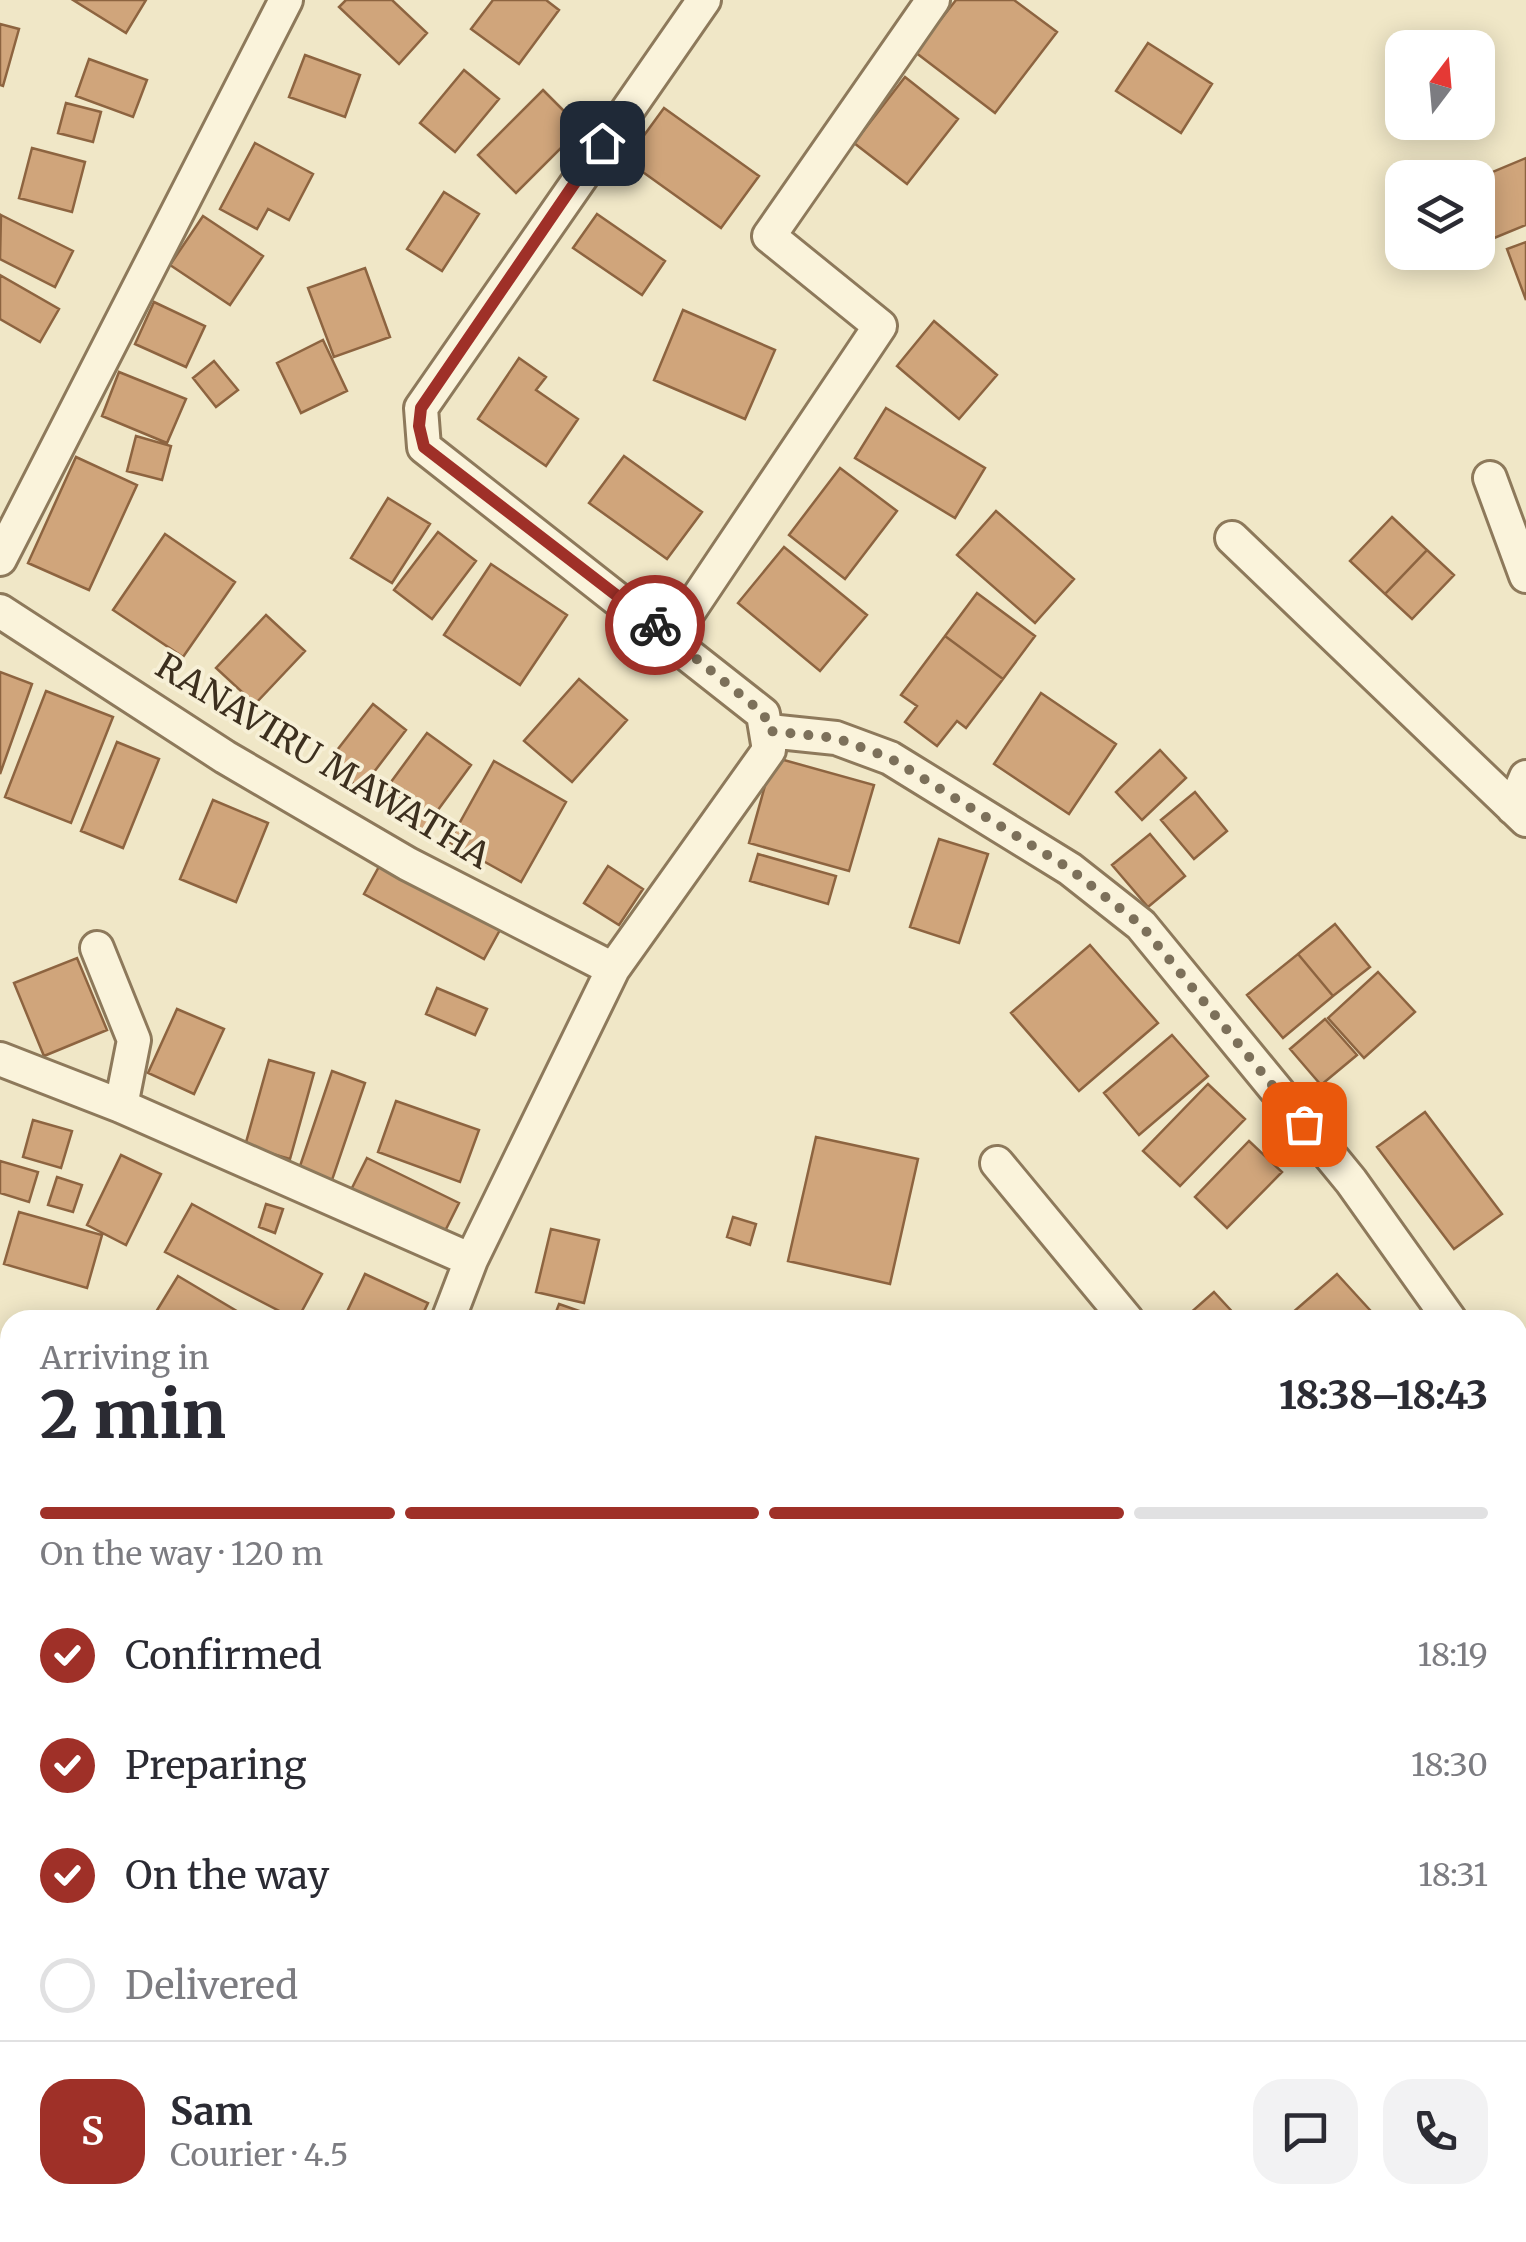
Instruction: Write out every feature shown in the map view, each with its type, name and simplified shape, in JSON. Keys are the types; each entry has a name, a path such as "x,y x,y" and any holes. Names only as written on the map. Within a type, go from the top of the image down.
{"street":[{"path":"0,558 238,87 286,0"},
{"path":"452,1310 471,1260 612,969 769,750 764,714 424,447 419,426 421,408 443,375 704,0"},
{"path":"671,638 880,326 769,236 933,0"},
{"path":"1490,478 1526,576"},
{"path":"1232,538 1520,814"},
{"name":"RANAVIRU MAWATHA","path":"0,610 226,757 391,854 612,969"},
{"path":"769,731 836,738 890,758 1070,869 1141,925 1351,1181 1443,1310"},
{"path":"1520,814 1526,777"},
{"path":"97,948 134,1040 121,1106"},
{"path":"0,1060 121,1106 471,1260"},
{"path":"997,1164 1119,1310"}],"building":[{"path":"73,0 146,0 126,33"},
{"path":"346,0 392,0 427,33 399,64 339,7"},
{"path":"493,0 546,0 559,10 519,64 471,29"},
{"path":"956,0 1014,0 1057,32 995,113 915,52"},
{"path":"0,24 19,29 3,86 0,85"},
{"path":"1148,43 1212,84 1181,133 1116,91"},
{"path":"305,55 360,75 345,117 289,97"},
{"path":"89,59 147,80 133,117 76,96"},
{"path":"464,70 499,99 455,152 420,123"},
{"path":"905,77 958,119 907,184 854,143"},
{"path":"543,90 581,128 516,193 478,155"},
{"path":"66,103 101,112 93,142 58,133"},
{"path":"664,108 759,176 721,228 626,160"},
{"path":"255,143 313,174 289,220 268,209 257,229 220,209"},
{"path":"32,148 85,162 72,212 19,198"},
{"path":"1526,158 1526,225 1495,238 1495,171"},
{"path":"444,192 479,214 442,271 407,249"},
{"path":"597,214 665,261 642,295 573,248"},
{"path":"1,215 73,251 55,287 0,259"},
{"path":"203,216 263,256 230,305 170,265"},
{"path":"1526,242 1526,300 1507,249"},
{"path":"365,268 390,337 334,357 308,288"},
{"path":"0,275 59,309 40,342 0,319"},
{"path":"154,302 205,326 186,367 135,344"},
{"path":"683,310 775,350 745,419 654,380"},
{"path":"934,321 997,375 959,419 897,366"},
{"path":"323,340 347,391 301,413 277,363"},
{"path":"519,358 546,377 536,390 578,419 546,466 478,419"},
{"path":"214,361 238,390 216,407 193,378"},
{"path":"119,372 186,399 167,443 102,416"},
{"path":"886,408 985,468 955,518 855,458"},
{"path":"136,436 171,446 162,480 127,471"},
{"path":"624,456 702,512 667,559 589,503"},
{"path":"76,457 137,485 89,590 28,563"},
{"path":"840,468 897,511 845,579 789,535"},
{"path":"388,498 430,524 392,583 351,558"},
{"path":"996,511 1074,579 1035,623 957,555"},
{"path":"1392,517 1427,550 1385,594 1350,561"},
{"path":"438,532 476,561 432,619 394,590"},
{"path":"165,534 235,582 183,657 113,610"},
{"path":"784,547 867,615 820,671 738,603"},
{"path":"1427,550 1454,575 1412,619 1385,594"},
{"path":"491,564 567,615 520,685 444,635"},
{"path":"977,593 1035,636 1003,679 945,636"},
{"path":"266,615 305,651 255,704 216,668"},
{"path":"945,636 1003,679 966,728 957,721 937,746 905,722 917,706 901,695"},
{"path":"0,672 32,684 0,774"},
{"path":"579,679 627,720 572,782 524,741"},
{"path":"46,691 113,717 71,823 5,797"},
{"path":"1041,693 1116,744 1069,814 994,764"},
{"path":"373,704 406,730 361,789 327,763"},
{"path":"427,733 471,765 421,833 377,801"},
{"path":"117,742 159,759 123,848 81,831"},
{"path":"1160,750 1186,778 1142,820 1116,792"},
{"path":"773,757 874,785 849,871 749,843"},
{"path":"494,761 566,802 521,882 449,842"},
{"path":"1195,792 1227,831 1194,859 1161,820"},
{"path":"213,800 268,823 236,902 180,879"},
{"path":"1150,834 1185,876 1148,907 1112,865"},
{"path":"939,839 988,854 959,943 910,927"},
{"path":"758,854 836,876 828,904 750,881"},
{"path":"381,863 501,928 484,959 364,894"},
{"path":"608,866 643,889 619,925 584,903"},
{"path":"1335,924 1370,967 1333,996 1298,954"},
{"path":"1090,945 1158,1023 1079,1091 1011,1013"},
{"path":"1298,954 1333,996 1283,1038 1247,995"},
{"path":"77,958 107,1030 44,1056 14,983"},
{"path":"1378,972 1415,1012 1364,1058 1328,1018"},
{"path":"437,988 487,1009 475,1035 426,1014"},
{"path":"177,1009 224,1029 194,1094 148,1073"},
{"path":"1325,1019 1357,1055 1321,1085 1290,1049"},
{"path":"1172,1035 1208,1076 1139,1135 1104,1093"},
{"path":"269,1060 314,1073 290,1159 245,1146"},
{"path":"332,1071 365,1083 331,1183 298,1172"},
{"path":"1208,1084 1245,1119 1180,1186 1143,1151"},
{"path":"396,1101 479,1130 460,1182 378,1152"},
{"path":"1425,1112 1502,1214 1454,1249 1377,1147"},
{"path":"33,1120 72,1131 61,1168 23,1157"},
{"path":"816,1137 918,1159 890,1284 788,1261"},
{"path":"1249,1141 1282,1172 1227,1228 1195,1197"},
{"path":"121,1155 161,1174 126,1245 87,1225"},
{"path":"367,1158 459,1203 442,1237 350,1192"},
{"path":"0,1161 38,1172 29,1202 0,1193"},
{"path":"57,1177 82,1185 73,1212 48,1205"},
{"path":"192,1204 322,1274 302,1310 278,1310 165,1252"},
{"path":"266,1204 283,1209 275,1233 259,1227"},
{"path":"19,1212 102,1235 87,1288 4,1264"},
{"path":"733,1217 756,1224 750,1245 727,1237"},
{"path":"551,1229 599,1240 584,1303 536,1292"},
{"path":"365,1274 428,1303 425,1310 348,1310"},
{"path":"1337,1274 1370,1310 1296,1310"},
{"path":"178,1276 235,1310 157,1310"},
{"path":"1214,1292 1231,1310 1194,1310"}],"way so far":[{"path":"655,625 764,714 769,731 836,738 890,758 1070,869 1141,925 1304,1124"}],"route":[{"path":"602,143 421,408 419,426 424,447 655,625"}]}
